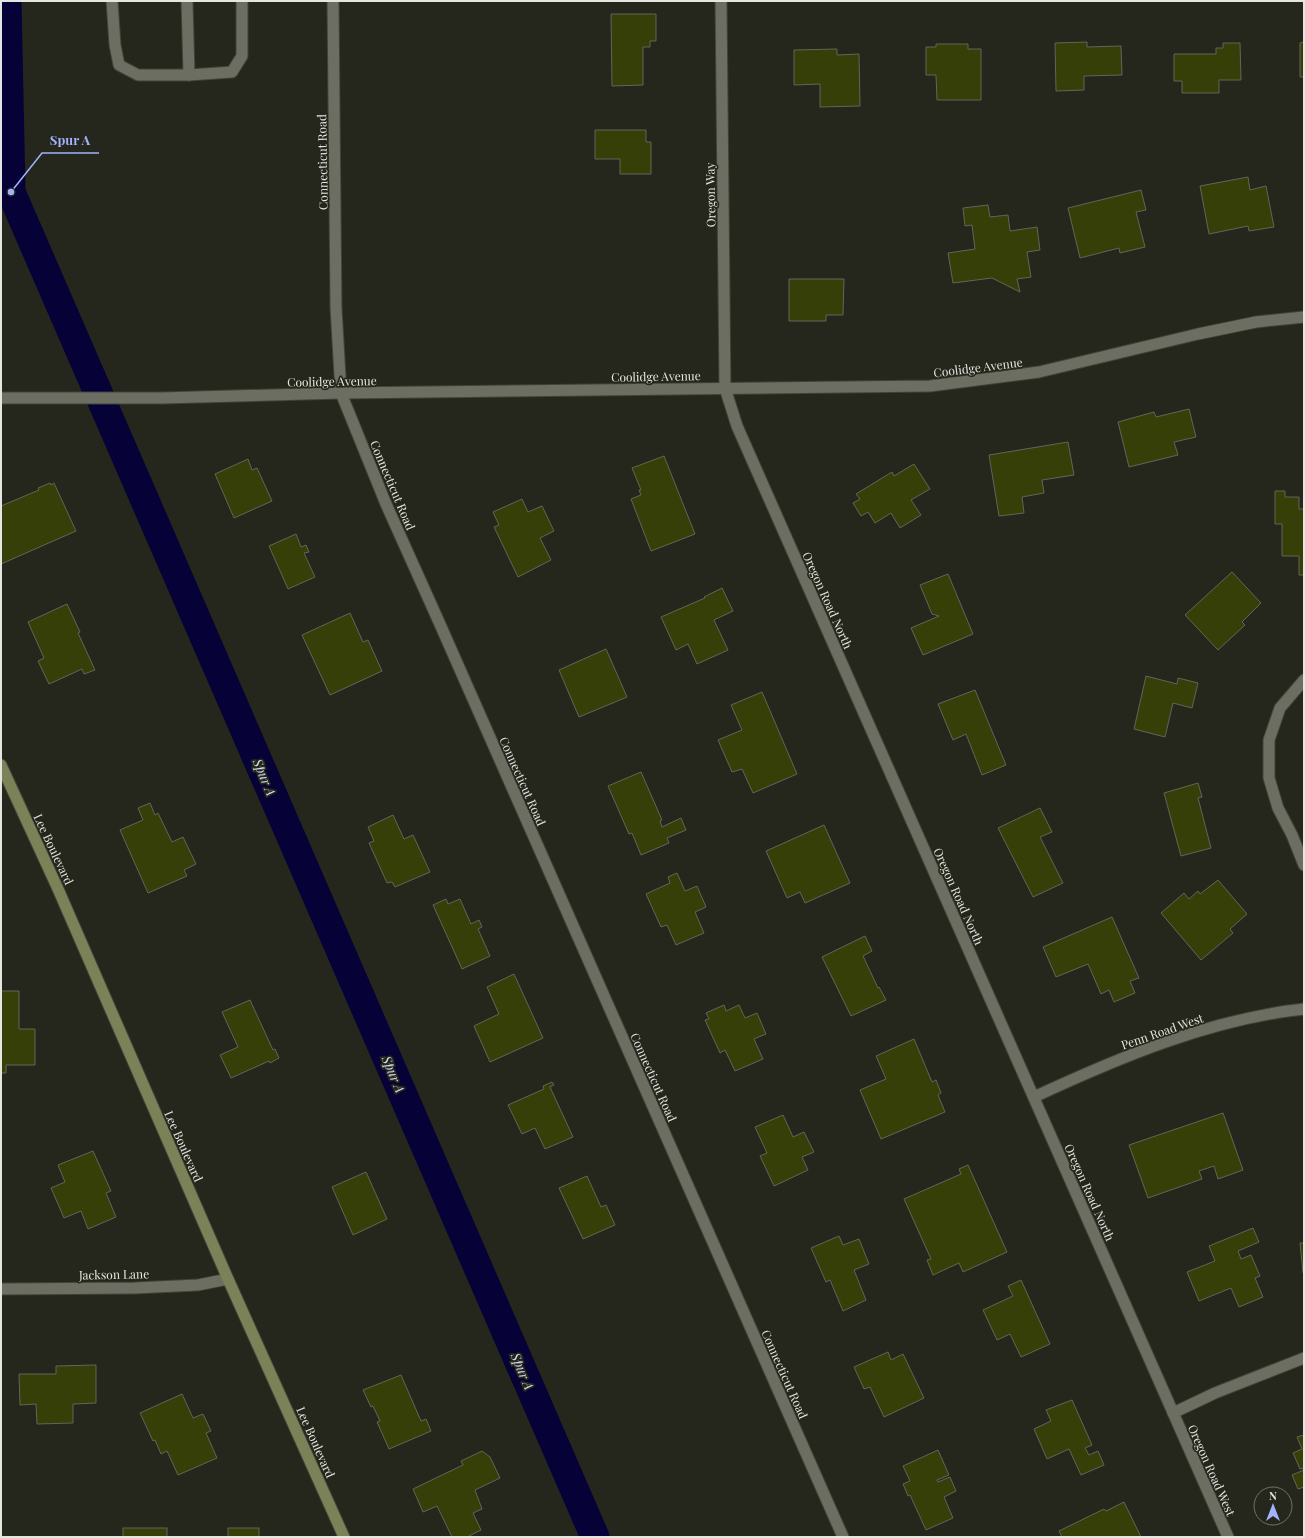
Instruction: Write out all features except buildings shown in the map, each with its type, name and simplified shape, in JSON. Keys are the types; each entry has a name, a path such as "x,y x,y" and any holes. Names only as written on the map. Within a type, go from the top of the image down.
{"main road":[{"name":"Lee Boulevard","path":"1,765 4,777 58,889 228,1279 344,1537"}],"street":[{"path":"112,1 115,45 119,65 138,75 189,75 232,72 242,56 242,1"},
{"path":"187,1 189,75"},
{"name":"Connecticut Road","path":"333,1 336,308 341,393 386,504 843,1537"},
{"name":"Oregon Way","path":"721,1 725,388"},
{"name":"Coolidge Avenue","path":"1,398 162,398 341,393 930,386 1039,372 1198,334 1256,322 1304,317"},
{"name":"Oregon Road North","path":"725,388 737,426 1173,1413"},
{"path":"1304,680 1280,708 1269,740 1269,778 1278,808 1292,835 1304,865"},
{"name":"Penn Road West","path":"1034,1097 1092,1070 1139,1052 1216,1026 1286,1011 1304,1009"},
{"name":"Jackson Lane","path":"1,1289 136,1288 190,1285 228,1279"},
{"path":"1173,1413 1215,1394 1304,1358"},
{"name":"Oregon Road West","path":"1173,1413 1228,1537"}],"waterway":[{"name":"Spur A","path":"7,1 11,192 595,1537"}],"place":[{"name":"Spur A","path":"11,192"}]}
